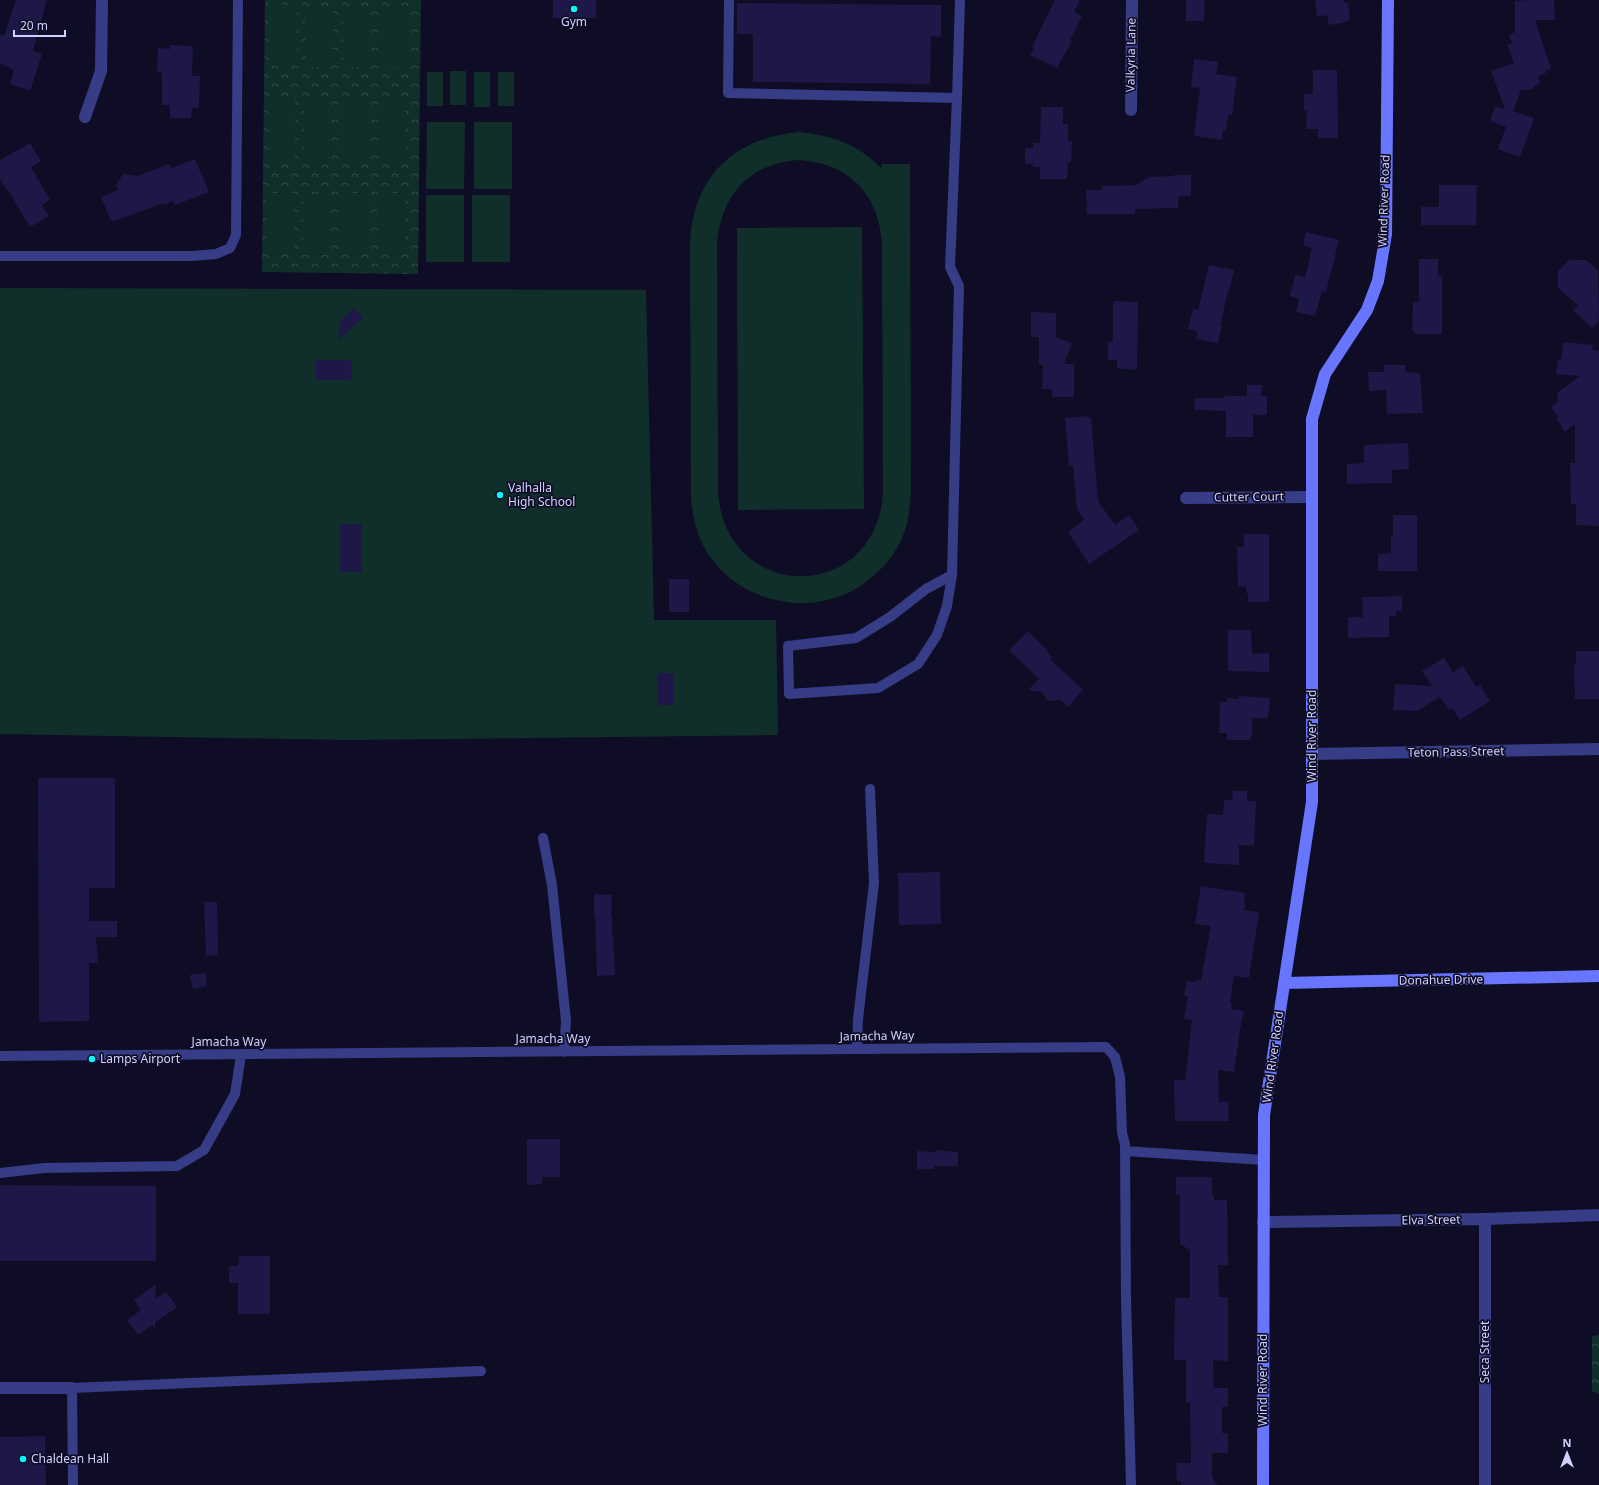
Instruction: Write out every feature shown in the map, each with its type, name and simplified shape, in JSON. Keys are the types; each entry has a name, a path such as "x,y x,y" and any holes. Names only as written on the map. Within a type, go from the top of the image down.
{"street":[{"path":"84,117 101,71 102,0"},
{"name":"Valkyria Lane","path":"1131,110 1132,0"},
{"name":"Wind River Road","path":"1263,1485 1264,1115 1312,802 1312,419 1325,374 1367,310 1378,280 1382,261 1386,234 1388,0"},
{"name":"Cutter Court","path":"1186,498 1312,497"},
{"name":"Teton Pass Street","path":"1312,754 1599,749"},
{"name":"Donahue Drive","path":"1284,983 1599,976"},
{"name":"Elva Street","path":"1263,1222 1485,1219 1599,1215"},
{"name":"Seca Street","path":"1485,1219 1485,1485"},
{"path":"0,1388 72,1388"}],"lane":[{"path":"0,256 192,256 216,254 230,248 236,235 238,0"},
{"path":"729,0 728,93 957,98"},
{"path":"952,575 926,589 890,617 856,638 788,646 789,694 878,688 918,664 937,636 947,606 952,575 959,286 950,267 960,0"},
{"path":"857,1049 858,1019 874,883 870,789"},
{"path":"544,838 552,885 566,1021 564,1052"},
{"name":"Jamacha Way","path":"0,1056 1106,1047 1115,1057 1120,1077 1122,1133 1125,1151"},
{"path":"0,1173 44,1168 177,1166 204,1150 235,1094 241,1054"},
{"path":"1131,1485 1126,1299 1125,1151 1264,1160"},
{"path":"73,1485 72,1388 481,1371"}],"green space":[{"path":"265,0 421,0 418,274 262,272"},
{"path":"269,5 297,5 297,66 270,66"},
{"path":"305,6 333,6 333,67 306,67"},
{"path":"343,6 371,6 371,67 343,67"},
{"path":"408,6 409,68 381,68 381,7"},
{"path":"450,71 466,71 466,105 450,105"},
{"path":"427,72 443,72 443,106 427,106"},
{"path":"474,72 490,72 490,107 474,107"},
{"path":"498,72 514,72 514,106 498,106"},
{"path":"268,99 295,99 295,160 268,160"},
{"path":"304,99 331,99 332,160 304,161"},
{"path":"342,99 370,99 370,160 342,160"},
{"path":"378,100 405,100 406,162 378,162"},
{"path":"427,122 465,122 464,189 426,189"},
{"path":"474,122 512,122 512,189 474,189"},
{"path":"799,132 811,133 844,142 854,147 873,160 881,168 882,164 910,164 911,494 907,523 893,555 872,577 851,591 828,600 804,603 780,601 757,594 736,582 717,566 703,545 698,533 693,514 691,495 690,242 693,219 700,198 709,180 722,164 737,152 755,142","holes":["799,160 816,162 832,167 846,174 857,184 867,195 874,209 879,225 882,242 883,494 874,530 855,555 830,571 802,576 773,571 747,556 728,531 718,495 717,242 725,209 732,196 742,184 753,175 766,167 782,162"]},
{"path":"266,193 294,193 294,254 266,254"},
{"path":"341,193 368,193 368,254 341,254"},
{"path":"377,193 405,193 405,254 378,254"},
{"path":"303,194 331,194 331,255 303,255"},
{"path":"426,195 464,195 464,262 426,262"},
{"path":"472,195 510,195 510,262 472,262"},
{"path":"862,227 864,509 738,510 737,228"},
{"path":"0,288 646,290 654,620 776,620 778,735 350,740 0,734"},
{"path":"1599,1335 1599,1394 1592,1391 1592,1336"}],"building":[{"path":"16,0 47,0 33,51 42,54 30,91 10,84 14,70 0,63 0,35 4,36"},
{"name":"Gym","path":"553,0 596,0 596,18 553,18"},
{"path":"1055,0 1080,0 1074,12 1082,16 1070,41 1072,41 1057,68 1030,55 1034,48 1032,47"},
{"path":"1186,0 1205,0 1204,21 1186,21"},
{"path":"1315,0 1344,0 1345,3 1348,3 1350,20 1347,20 1347,22 1329,25 1327,15 1317,17"},
{"path":"1554,0 1555,20 1535,20 1551,69 1538,76 1540,83 1530,90 1521,90 1513,111 1534,118 1520,157 1498,149 1506,127 1490,121 1495,106 1505,109 1491,71 1514,63 1507,44 1512,43 1509,35 1515,32 1515,1"},
{"path":"737,3 941,5 941,37 931,36 930,84 753,82 753,34 737,34"},
{"path":"170,45 193,46 192,76 200,76 199,108 192,108 191,118 170,118 170,105 162,105 162,73 157,72 158,48 170,49"},
{"path":"1194,59 1218,62 1216,74 1237,77 1232,115 1228,115 1226,131 1223,130 1222,140 1194,136 1200,88 1191,87"},
{"path":"1313,70 1337,70 1338,138 1318,138 1318,129 1306,129 1307,111 1304,111 1304,94 1313,94"},
{"path":"1041,107 1063,107 1063,124 1068,124 1068,141 1072,141 1071,162 1068,162 1067,179 1040,179 1040,167 1033,167 1033,164 1025,164 1025,148 1033,148 1033,143 1040,143"},
{"path":"30,143 41,161 31,167 50,200 42,205 49,216 30,227 0,179 0,160"},
{"path":"195,159 209,192 175,205 173,201 164,205 163,203 112,222 101,197 118,190 116,185 123,174 138,176 169,164 171,168"},
{"path":"1191,175 1191,196 1178,196 1178,208 1135,209 1135,214 1087,214 1086,190 1102,190 1102,186 1136,185 1149,177"},
{"path":"1439,185 1477,185 1476,225 1421,225 1421,207 1439,207"},
{"path":"1306,232 1339,240 1326,292 1322,291 1315,316 1296,312 1299,298 1290,296 1295,275 1305,277 1312,248 1303,245"},
{"path":"1419,259 1438,259 1438,276 1442,276 1442,334 1416,334 1412,330 1413,302 1419,302"},
{"path":"1569,260 1586,260 1598,271 1599,321 1592,328 1573,310 1578,305 1558,288 1558,271"},
{"path":"1209,265 1234,270 1220,326 1222,326 1218,343 1196,339 1198,331 1188,329 1193,308 1198,310"},
{"path":"1113,301 1138,302 1137,370 1117,368 1117,360 1108,360 1108,342 1113,342"},
{"path":"354,308 363,318 339,340 340,321"},
{"path":"1031,312 1056,313 1056,337 1072,343 1064,364 1074,364 1074,397 1052,397 1052,389 1042,389 1043,365 1039,365 1039,337 1031,337"},
{"path":"1564,342 1593,345 1592,350 1599,351 1599,526 1576,525 1576,504 1571,504 1570,463 1575,463 1575,424 1565,432 1556,418 1558,417 1551,407 1557,403 1558,392 1580,376 1556,374 1558,359 1561,360"},
{"path":"316,360 352,360 351,380 316,380"},
{"path":"1384,365 1405,365 1405,372 1420,373 1423,413 1387,414 1386,390 1369,391 1368,372 1384,372"},
{"path":"1247,385 1262,385 1261,396 1267,396 1267,415 1253,415 1253,437 1226,437 1226,411 1194,410 1195,398 1247,396"},
{"path":"1088,416 1091,418 1098,501 1115,525 1129,515 1139,530 1089,564 1068,532 1084,520 1077,509 1073,466 1069,466 1065,418"},
{"path":"1408,443 1409,469 1392,470 1392,483 1347,484 1347,464 1364,463 1364,445"},
{"path":"1393,515 1417,515 1417,571 1378,571 1378,554 1391,553"},
{"path":"340,524 362,524 362,572 340,572"},
{"path":"1244,534 1269,534 1269,602 1248,602 1246,586 1238,587 1237,547 1244,547"},
{"path":"669,579 689,579 689,612 669,612"},
{"path":"1402,596 1402,611 1396,611 1396,616 1389,616 1389,637 1348,638 1348,617 1363,617 1362,597"},
{"path":"1228,630 1251,630 1252,654 1269,653 1269,672 1228,671"},
{"path":"1028,631 1048,651 1047,652 1052,657 1050,659 1083,690 1068,707 1061,700 1048,701 1042,692 1028,690 1039,679 1009,650"},
{"path":"1576,651 1599,651 1599,699 1575,699 1574,665 1576,665"},
{"path":"1444,658 1453,672 1463,666 1476,687 1480,685 1490,701 1460,720 1452,708 1449,710 1440,697 1417,711 1393,710 1395,684 1432,686 1422,671"},
{"path":"657,673 673,673 673,705 657,705"},
{"path":"1239,696 1270,698 1268,718 1252,718 1252,737 1250,737 1250,740 1227,740 1227,733 1219,733 1220,702 1227,702 1227,698 1239,699"},
{"path":"38,778 115,778 115,888 89,888 89,921 117,921 117,937 96,937 98,963 89,963 89,1021 39,1022"},
{"path":"1233,791 1247,791 1247,801 1256,801 1254,846 1239,845 1239,865 1204,863 1207,814 1223,815 1224,800 1232,800"},
{"path":"940,872 941,924 899,925 898,873"},
{"path":"1201,886 1245,893 1244,902 1246,902 1244,910 1259,912 1249,978 1234,976 1230,1003 1232,1003 1231,1009 1244,1011 1234,1072 1218,1070 1219,1102 1228,1102 1229,1121 1175,1121 1174,1080 1185,1080 1192,1020 1184,1019 1188,997 1184,996 1187,981 1201,981 1211,926 1195,924"},
{"path":"594,894 612,895 611,917 615,975 597,976"},
{"path":"204,902 217,902 218,955 206,956"},
{"path":"205,973 207,986 193,989 190,975"},
{"path":"527,1139 560,1139 560,1177 542,1177 542,1184 527,1185"},
{"path":"936,1150 958,1152 958,1166 935,1166 934,1169 917,1169 917,1151 935,1152"},
{"path":"1176,1177 1212,1177 1212,1194 1214,1194 1214,1200 1227,1200 1228,1265 1218,1265 1219,1297 1228,1297 1228,1361 1213,1360 1214,1388 1228,1388 1228,1407 1222,1407 1222,1433 1228,1433 1228,1453 1212,1453 1212,1476 1217,1485 1181,1485 1181,1481 1177,1481 1176,1463 1191,1463 1190,1404 1186,1403 1186,1360 1175,1360 1174,1357 1175,1298 1190,1298 1190,1250 1180,1244 1180,1195 1176,1195"},
{"path":"0,1185 156,1186 156,1261 0,1261"},
{"path":"239,1256 270,1256 270,1314 238,1314 238,1283 229,1283 229,1266 238,1266"},
{"path":"156,1284 155,1299 166,1292 177,1307 155,1323 155,1330 152,1325 138,1335 127,1320 141,1310 134,1300"},
{"name":"Chaldean Hall","path":"45,1436 46,1485 0,1485 0,1437"}],"place":[{"name":"Gym","path":"574,9"},
{"name":"Valhalla High School","path":"500,495"},
{"name":"Lamps Airport","path":"92,1059"},
{"name":"Chaldean Hall","path":"23,1459"}]}
